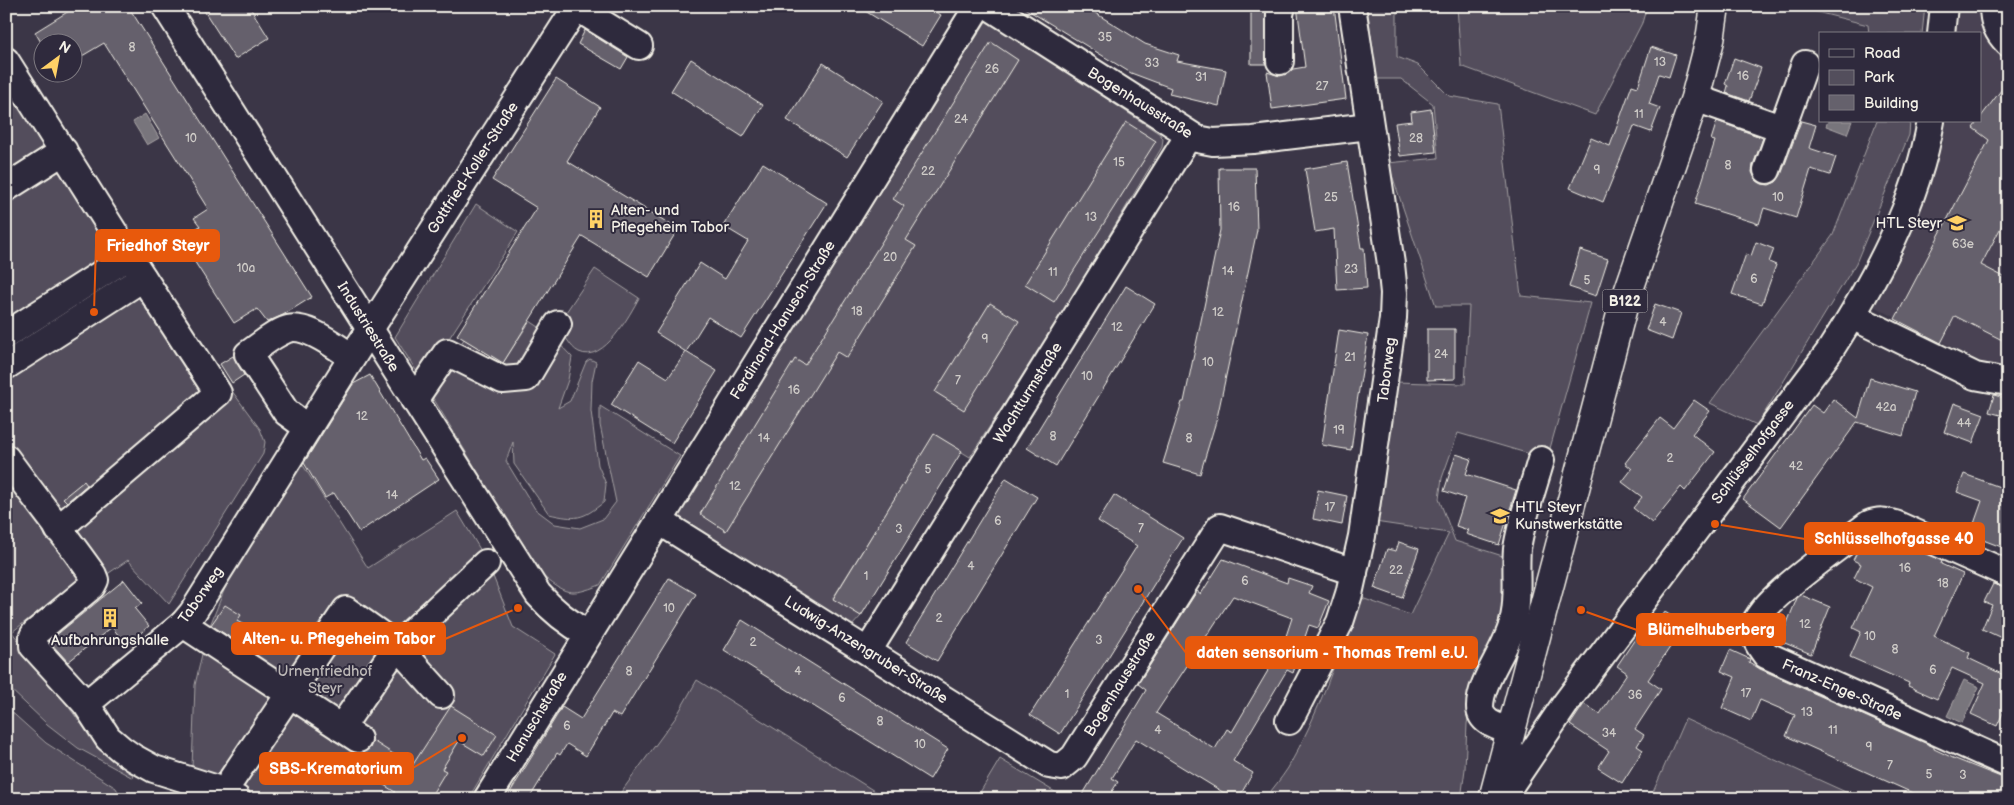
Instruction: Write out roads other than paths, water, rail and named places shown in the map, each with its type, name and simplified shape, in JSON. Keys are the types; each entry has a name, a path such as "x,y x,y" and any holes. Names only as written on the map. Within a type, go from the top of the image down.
{"main road":[{"name":"B122","path":"1494,799 1623,307 1695,98 1710,40 1715,6"}],"street":[{"name":"Industriestraße","path":"165,6 538,594 566,621 588,634"},
{"name":"Ferdinand-Hanusch-Straße","path":"588,634 978,6"},
{"name":"Bogenhausstraße","path":"989,6 1198,139 1213,142 1253,140 1369,126"},
{"path":"1280,61 1280,14 1282,6"},
{"name":"Taborweg","path":"1289,721 1340,622 1354,572 1372,472 1393,318 1392,264 1369,126 1352,6"},
{"path":"1941,32 1944,6"},
{"path":"1993,6 1994,20 1999,33 2008,43"},
{"name":"Gottfried-Koller-Straße","path":"370,329 576,7"},
{"path":"576,7 639,46"},
{"path":"6,61 218,393 58,529"},
{"path":"1767,170 1805,64"},
{"path":"1695,98 1781,128"},
{"name":"Schlüsselhofgasse","path":"1501,799 1566,703 1829,352 1852,316 1879,270 1898,226 1919,170 1931,122"},
{"name":"Wachtturmstraße","path":"868,650 1189,135"},
{"path":"6,188 64,151"},
{"path":"6,335 129,256"},
{"path":"6,366 143,278"},
{"path":"1852,316 1976,376 2008,382"},
{"path":"414,400 447,352 503,380 526,378 558,324"},
{"path":"308,428 286,412 248,354 285,329 294,328 314,333 352,356"},
{"name":"Taborweg","path":"86,704 183,624 193,612 370,329"},
{"path":"6,458 95,580 92,586 35,633 33,646 86,704 108,738 134,758 154,769 214,788 234,789 289,695 346,610 397,646 441,695"},
{"path":"1511,731 1487,722 1482,716 1480,708 1489,678 1509,637 1514,619 1519,539 1541,460"},
{"name":"Ludwig-Anzengruber-Straße","path":"659,521 1049,765 1062,767 1074,757"},
{"name":"Franz-Enge-Straße","path":"2008,574 1895,524 1876,521 1869,524 1826,557 1767,605 1758,616 1754,628 1756,638 1766,655 2008,764"},
{"name":"Bogenhausstraße","path":"1074,757 1220,527 1354,572"},
{"path":"183,624 349,734 397,646 486,563"},
{"name":"Hanuschstraße","path":"487,799 588,634"}],"place":[{"name":"Alten- und Pflegeheim Tabor","path":"596,219"},
{"name":"HTL Steyr","path":"1957,223"},
{"name":"Friedhof Steyr","path":"94,312"},
{"name":"HTL Steyr Kunstwerkstätte","path":"1500,516"},
{"name":"Schlüsselhofgasse 40","path":"1715,524"},
{"name":"daten sensorium - Thomas Treml e.U.","path":"1138,589"},
{"name":"Alten- u. Pflegeheim Tabor","path":"518,608"},
{"name":"Blümelhuberberg","path":"1581,610"},
{"name":"Aufbahrungshalle","path":"110,618"},
{"name":"SBS-Krematorium","path":"462,738"}],"park label":[{"name":"Urnenfriedhof Steyr","path":"325,680"}]}
